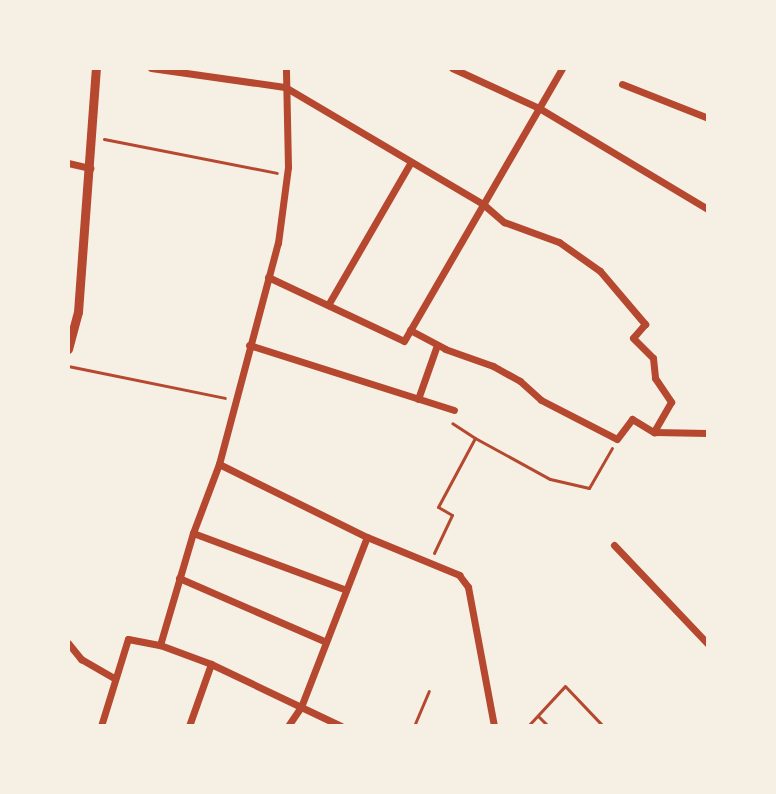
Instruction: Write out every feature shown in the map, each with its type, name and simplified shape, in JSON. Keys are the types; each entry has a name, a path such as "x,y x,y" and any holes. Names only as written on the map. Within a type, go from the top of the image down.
{"street":[{"path":"68,349 90,168 96,68"},
{"path":"151,68 285,87 483,204 504,222 570,249 600,271 633,306 645,324 633,338 653,358 655,378 671,402 654,432"},
{"path":"160,645 193,533 219,464 278,243 287,175 286,68"},
{"path":"452,68 539,108 708,209"},
{"path":"268,277 404,341 562,68"},
{"path":"622,84 708,118"},
{"path":"328,305 411,162"},
{"path":"68,163 90,168"},
{"path":"410,330 437,345 493,366 520,381 541,400 617,439 632,419 654,432 708,433"},
{"path":"249,345 454,410"},
{"path":"418,399 437,345"},
{"path":"219,464 367,537 451,569 468,587 494,726"},
{"path":"193,533 346,590"},
{"path":"288,726 301,707 367,537"},
{"path":"614,545 708,644"},
{"path":"179,578 326,642"},
{"path":"101,726 128,639 160,645 211,664 341,726"},
{"path":"68,643 81,659 115,679"},
{"path":"189,726 211,664"}],"path":[{"path":"92,136 287,175"},
{"path":"68,366 234,400"},
{"path":"454,410 449,422 475,438 550,479 589,488 617,439"},
{"path":"431,561 452,515 438,507 475,438"},
{"path":"528,726 565,686 603,726"},
{"path":"414,726 429,691"},
{"path":"538,716 548,726"}]}
